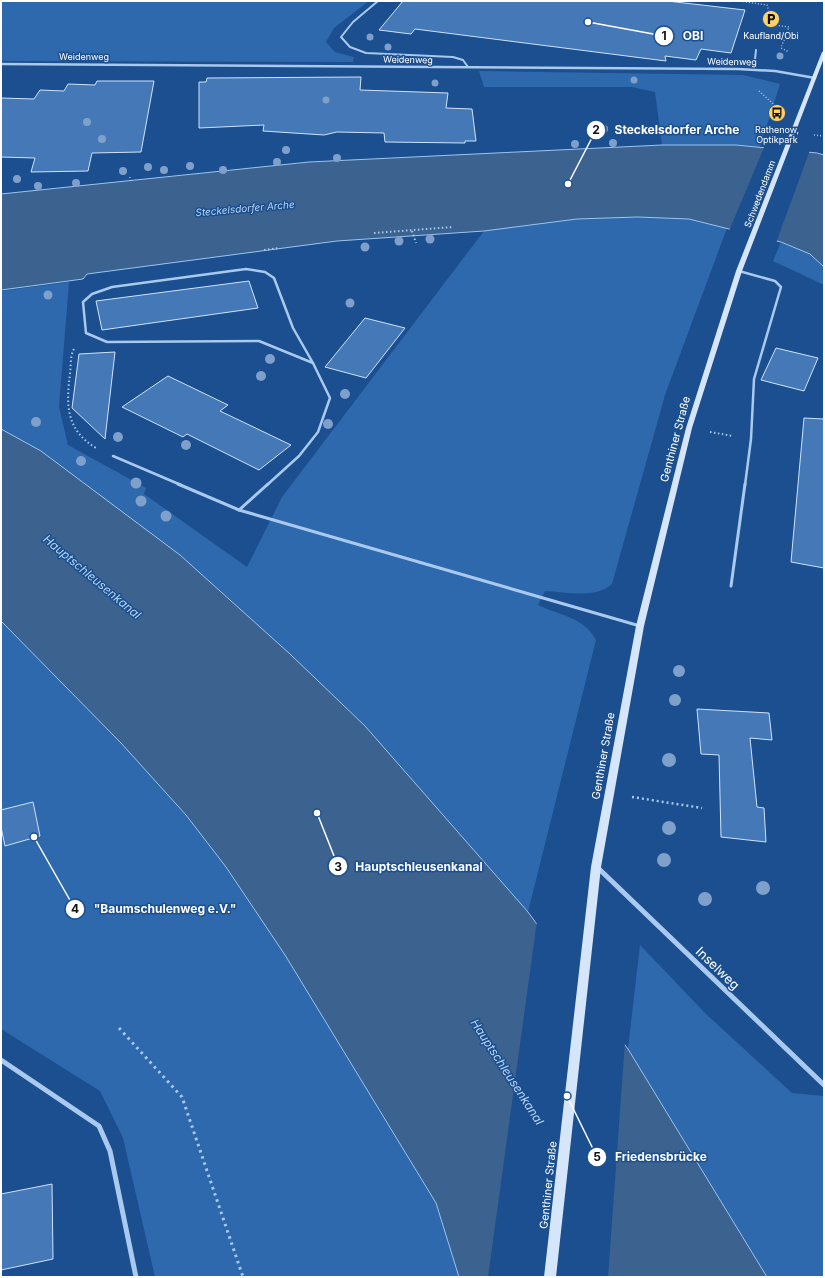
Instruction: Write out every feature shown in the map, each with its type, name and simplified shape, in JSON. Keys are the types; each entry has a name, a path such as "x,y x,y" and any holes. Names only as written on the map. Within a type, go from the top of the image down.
{"main road":[{"name":"Schwedendamm","path":"746,253 824,52"},
{"name":"Genthiner Straße","path":"550,1277 596,867 640,626 689,428 746,253"}],"street":[{"name":"Weidenweg","path":"1,64 754,69 815,78"},
{"name":"Inselweg","path":"596,867 824,1085"},
{"path":"1,1060 98,1126 110,1151 136,1277"}],"lane":[{"path":"378,1 352,23 343,33 341,37 346,46 361,52 376,55 453,57 463,60 468,68"},
{"path":"754,69 756,50"},
{"path":"239,510 299,456 318,432 330,398 313,363 293,328 274,278 269,274 257,270 246,269 112,287 87,296 83,302 86,333 107,342 260,341 313,363"},
{"path":"731,586 751,439 754,379 781,287 775,281 739,271"},
{"path":"113,456 239,510 640,626"}],"path":[{"path":"740,1 767,5 773,25 789,27 780,48 794,54"},
{"path":"738,69 778,110 800,114"},
{"path":"130,177 131,183"},
{"path":"374,233 452,227"},
{"path":"412,230 416,243"},
{"path":"90,336 74,348 72,353 68,410 75,426 86,441 94,448 113,456"},
{"path":"647,801 702,808"},
{"path":"119,1028 182,1097 243,1277"}],"shaded area":[{"path":"1,1 369,1 334,28 326,42 335,52 354,57 353,62 1,61"},
{"path":"479,71 743,75 780,84 760,147 735,145 662,145 655,92 632,87 484,87"},
{"path":"637,217 689,219 727,228 665,395 612,584 598,592 580,594 545,591 538,605 578,621 591,632 596,640 528,912 365,726 290,654 180,555 41,451 1,429 1,291 69,282 59,407 68,445 146,488 144,494 247,567 282,497 484,231 577,219"},
{"path":"781,242 810,254 824,267 824,285 773,261"},
{"path":"1,621 121,743 186,815 226,867 285,955 436,1203 459,1277 155,1277 123,1138 100,1091 1,1029"},
{"path":"640,945 706,1014 792,1093 824,1096 824,1277 767,1277 628,1049"}],"water":[{"path":"662,145 736,145 824,155 824,267 810,254 781,242 689,219 637,217 577,219 484,231 337,241 87,274 83,279 1,290 1,194 309,162"},
{"path":"1,429 41,451 180,555 290,654 365,726 528,912 628,1049 767,1277 459,1277 436,1203 285,955 226,867 186,815 121,743 1,621"}],"pier":[{"path":"765,145 810,150 776,243 729,231"},
{"path":"537,921 625,1042 608,1277 488,1277"}],"building":[{"path":"403,1 667,1 745,10 731,53 701,49 696,60 665,56 666,61 415,29 411,34 379,30"},
{"path":"361,77 360,90 448,93 446,108 472,109 476,141 465,141 465,143 385,142 384,133 337,132 324,135 263,131 264,125 199,128 199,82 206,82 207,78"},
{"path":"97,81 154,81 141,152 92,153 88,171 31,172 35,158 1,157 1,98 34,99 40,90 64,91 68,84 95,85"},
{"path":"249,281 258,308 102,330 96,301"},
{"path":"365,318 405,328 366,378 325,367"},
{"path":"776,348 818,358 804,391 761,380"},
{"path":"115,352 105,439 72,408 79,354"},
{"path":"168,376 228,405 220,411 291,445 259,470 187,434 183,437 122,407"},
{"path":"804,418 824,419 824,568 791,562"},
{"path":"697,709 769,713 772,740 750,738 757,807 764,808 766,842 721,837 719,755 701,754"},
{"path":"33,802 40,836 5,846 1,827 1,810"},
{"path":"52,1184 53,1259 1,1270 1,1194"}],"place":[{"name":"Kaufland/Obi","path":"771,19"},
{"name":"OBI","path":"588,22"},
{"name":"Rathenow, Optikpark","path":"777,113"},
{"name":"Steckelsdorfer Arche","path":"568,184"},
{"name":"Hauptschleusenkanal","path":"317,813"},
{"name":"\"Baumschulenweg e.V.\"","path":"34,837"},
{"name":"Friedensbrücke","path":"567,1096"}]}
